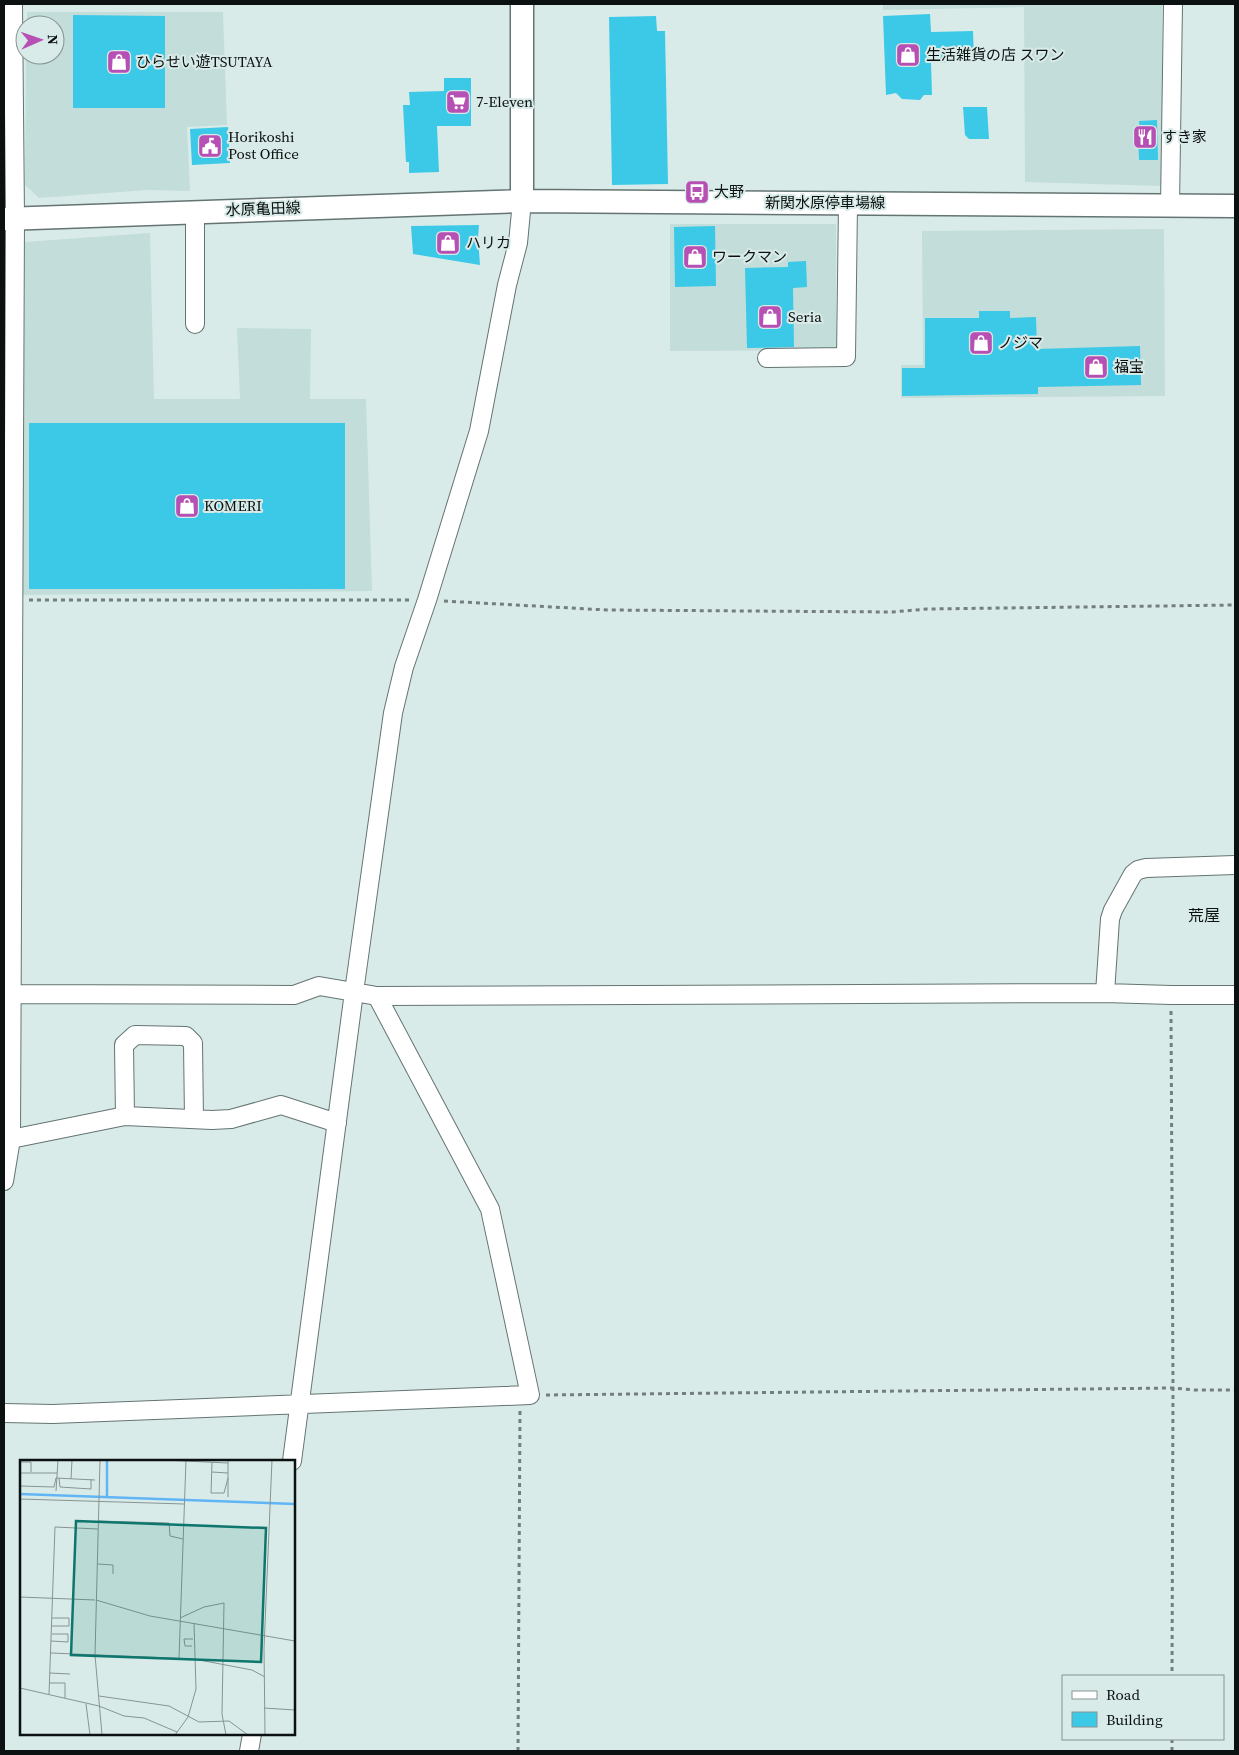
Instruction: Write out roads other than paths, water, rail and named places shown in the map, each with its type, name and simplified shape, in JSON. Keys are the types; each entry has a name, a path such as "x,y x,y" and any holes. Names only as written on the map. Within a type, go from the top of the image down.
{"main road":[{"path":"522,4 522,201"},
{"name":"水原亀田線","path":"9,218 522,201"},
{"name":"新関水原停車場線","path":"522,201 1235,206"}],"street":[{"path":"4,1181 7,1141 10,994 12,599 9,218 13,4"},
{"path":"1170,206 1173,4"},
{"path":"292,1460 393,713 404,667 427,600 479,431 507,285 518,243 522,201"},
{"path":"767,358 846,356 848,204"},
{"path":"195,212 195,324"},
{"path":"1105,993 1110,918 1133,874 1138,870 1146,868 1235,865"},
{"path":"10,994 294,995 319,986 377,996 1105,993 1235,995"},
{"path":"4,1413 53,1414 525,1395 490,1209 377,996"},
{"path":"125,1116 124,1045 135,1035 186,1036 193,1043 194,1119"},
{"path":"7,1141 125,1116 232,1119 281,1105 337,1124"},
{"path":"249,1751 252,1735"}],"place":[{"name":"生活雑貨の店 スワン","path":"908,55"},
{"name":"ひらせい遊TSUTAYA","path":"119,62"},
{"name":"7-Eleven","path":"458,102"},
{"name":"すき家","path":"1145,137"},
{"name":"Horikoshi Post Office","path":"210,146"},
{"name":"大野","path":"697,192"},
{"name":"ハリカ","path":"448,243"},
{"name":"ワークマン","path":"695,257"},
{"name":"Seria","path":"770,317"},
{"name":"ノジマ","path":"981,343"},
{"name":"福宝","path":"1096,367"},
{"name":"KOMERI","path":"187,506"}],"district":[{"name":"荒屋","path":"1204,915"}]}
